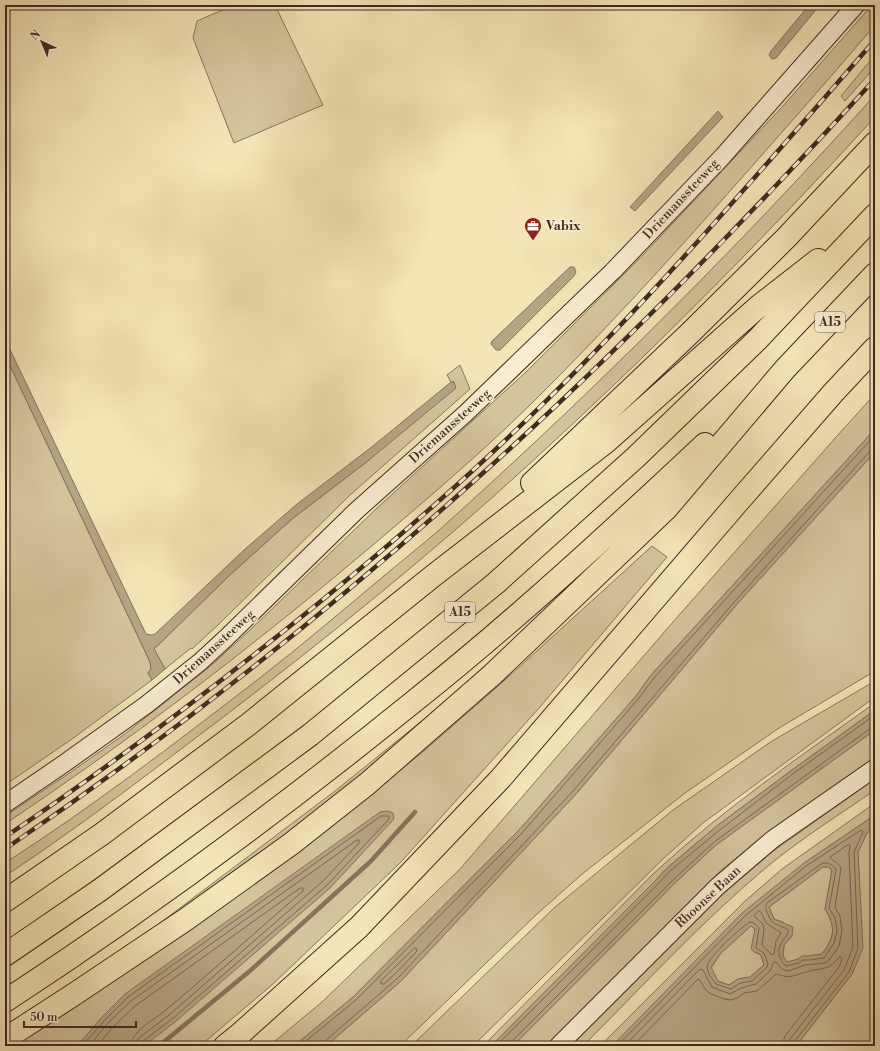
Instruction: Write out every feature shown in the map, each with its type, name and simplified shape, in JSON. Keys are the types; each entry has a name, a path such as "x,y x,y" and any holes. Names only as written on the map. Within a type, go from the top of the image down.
{"highway":[{"name":"A15","path":"434,576 690,333 786,238 875,143"},
{"name":"A15","path":"5,901 102,834 249,724 434,576 606,442 759,306 874,216"},
{"name":"A15","path":"5,955 100,890 310,735 496,583 636,457 753,345 874,216"},
{"name":"A15","path":"5,1038 192,916 292,844 367,784 492,675 667,508 785,369 875,274"},
{"path":"224,1046 359,927 501,778 833,393 875,348"},
{"name":"A15","path":"5,1001 111,930 219,853 413,702 577,562 785,369"}],"main road":[{"name":"Driemanssteeweg","path":"5,804 62,766 146,705 200,662 357,510 487,393 612,271 723,156 856,5"},
{"name":"Rhoonse Baan","path":"558,1046 718,886 773,839 875,768"}],"shaded area":[{"path":"234,5 275,5 323,105 234,143 193,38 197,21"},
{"path":"872,5 875,5 875,25 841,65 636,295 511,424 404,518 275,626 142,728 5,824 5,816 125,734 214,663 376,509 526,372 643,255 783,106"},
{"path":"875,55 875,67 845,101 841,96"},
{"path":"875,95 875,117 791,208 661,340 490,500 379,594 265,685 117,797 5,876 5,863 101,797 256,681 450,520 566,413 724,257"},
{"path":"5,355 150,662 151,669 148,673 152,680 72,739 5,785"},
{"path":"460,365 470,389 349,496 192,649 191,648 165,669 154,649 231,574 292,519 369,460 454,382 451,382 447,375"},
{"path":"875,394 875,429 651,675 636,696 520,829 353,997 294,1046 269,1046 322,1002 460,869 673,622"},
{"path":"875,452 875,671 779,728 685,793 581,875 537,914 400,1046 326,1046 401,981 576,794 738,603"},
{"path":"652,546 667,557 540,707 401,862 273,984 200,1046 14,1046 354,808 425,750 505,680"},
{"path":"875,681 875,697 703,823 663,859 473,1046 411,1046 554,908 673,810 772,741"},
{"path":"470,689 314,814 208,891 156,926 335,791 439,707"},
{"path":"875,703 875,710 718,825 667,868 491,1046 483,1046 653,874 679,850 761,785"},
{"path":"875,730 875,758 759,839 717,874 546,1046 513,1046 676,882 716,845"},
{"path":"875,779 875,790 807,836 768,866 697,931 583,1046 571,1046 723,894 769,854"},
{"path":"875,803 875,815 804,863 612,1046 600,1046 744,902 782,869"},
{"path":"875,827 875,1046 796,1046 852,974 862,948 858,852 867,833"},
{"path":"823,867 828,867 832,870 825,909 831,921 832,937 822,954 802,956 787,963 783,956 784,945 792,936 783,922 774,919 769,907"},
{"path":"751,926 755,929 754,952 761,955 764,965 750,977 738,979 729,985 717,981 711,968 721,953"}],"water":[{"path":"809,5 820,5 776,58 772,59 769,55 771,51"},
{"path":"718,111 723,117 635,211 630,207"},
{"path":"570,267 574,267 576,272 574,276 500,350 496,350 491,344 492,341"},
{"path":"5,339 146,634 152,635 155,634 244,550 297,504 373,446 451,382 454,382 456,388 369,460 292,519 231,574 154,649 165,669 152,680 148,673 151,669 150,662 5,355"},
{"path":"875,429 875,452 738,603 576,794 401,981 326,1046 294,1046 353,997 520,829 636,696 651,675"},
{"path":"875,710 875,730 716,845 676,882 513,1046 491,1046 667,868 718,825"},
{"path":"388,811 393,813 394,819 330,888 175,1022 144,1046 77,1046 102,1017 125,994 380,812"},
{"path":"875,815 875,827 867,833 858,852 863,948 852,974 796,1046 612,1046 742,913 804,863","holes":["823,867 828,867 832,870 825,909 831,921 832,937 822,954 802,956 798,959 787,962 783,956 784,945 792,936 793,927 774,919 769,907","751,926 755,929 751,949 761,955 764,965 750,977 738,979 729,985 718,981 711,967 721,953"]}],"waterway":[{"path":"159,1046 251,970 371,861 415,812"}],"railway":[{"path":"5,837 124,754 239,666 404,532 462,480 546,401 631,314 714,224 875,40"},
{"path":"5,849 68,806 190,716 310,622 426,524 534,426 635,330 780,181 875,79"}],"place":[{"name":"Vabix","path":"533,241"}]}
